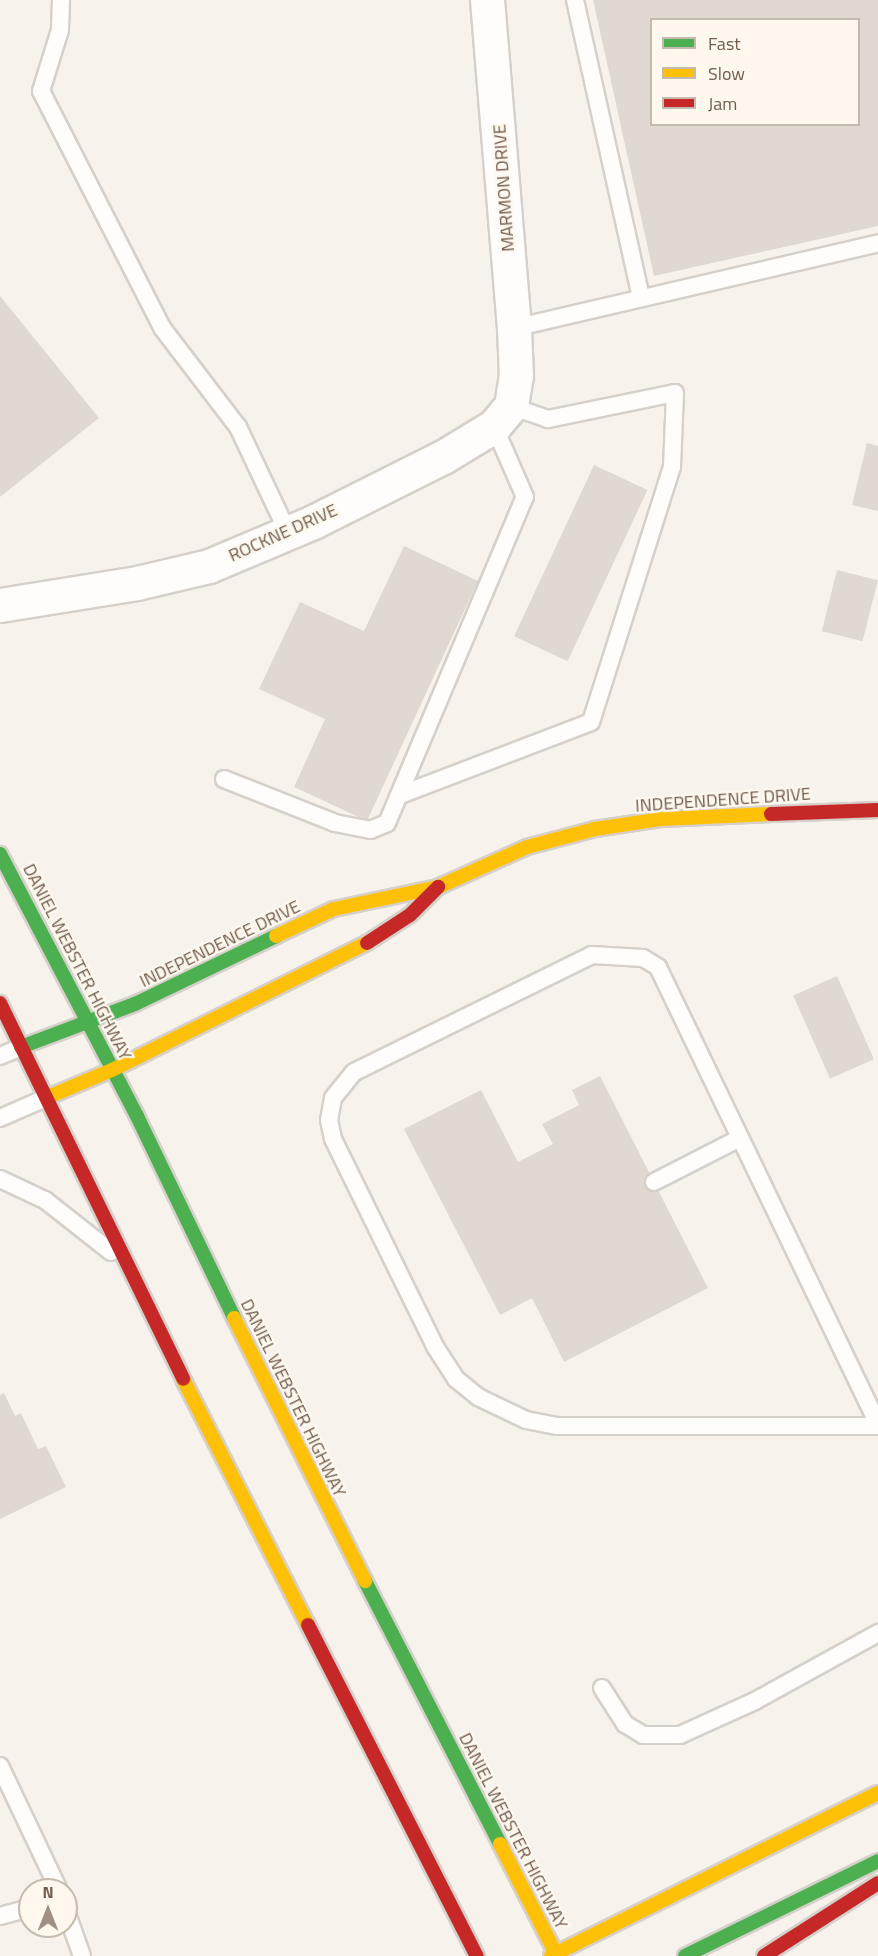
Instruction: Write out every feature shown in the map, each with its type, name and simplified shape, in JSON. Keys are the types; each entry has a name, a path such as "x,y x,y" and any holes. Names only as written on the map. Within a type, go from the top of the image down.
{"main road":[{"name":"INDEPENDENCE DRIVE","path":"21,1047 135,1004 334,909 438,887 527,847 594,829 662,819 878,810"},
{"name":"DANIEL WEBSTER HIGHWAY","path":"0,854 112,1070 283,1420 555,1955"},
{"name":"INDEPENDENCE DRIVE","path":"48,1097 112,1070 355,951 410,915 438,887"},
{"path":"0,1003 48,1097 124,1263 477,1956"},
{"path":"555,1955 878,1792"},
{"path":"685,1956 878,1861"},
{"path":"764,1956 878,1883"}],"street":[{"name":"MARMON DRIVE","path":"488,0 514,328 507,402"},
{"name":"ROCKNE DRIVE","path":"0,605 137,583 200,568 288,532 443,457 507,402"}],"lane":[{"path":"61,0 60,30 41,91 163,329 238,427 288,532"},
{"path":"575,0 641,297"},
{"path":"514,328 878,243"},
{"path":"400,795 591,722 672,467 675,393 548,418 507,402"},
{"path":"224,778 335,824 370,830 387,824 525,497 507,402"},
{"path":"592,955 633,956 658,967 740,1138 878,1425 596,1427 526,1420 478,1397 456,1379 436,1348 333,1138 330,1120 333,1098 354,1072 592,955"},
{"path":"0,1056 21,1047"},
{"path":"0,1119 48,1097"},
{"path":"654,1182 740,1138"},
{"path":"0,1179 45,1200 124,1263"},
{"path":"602,1688 625,1724 643,1735 680,1735 755,1701 878,1633"},
{"path":"0,1766 52,1878"},
{"path":"0,1916 18,1911"},
{"path":"76,1938 82,1956"}],"building":[{"path":"593,0 878,0 878,226 654,276"},
{"path":"0,296 99,418 0,497"},
{"path":"867,443 878,446 878,511 852,505"},
{"path":"594,465 647,490 568,661 514,636"},
{"path":"404,546 478,581 367,821 294,787 325,719 259,689 300,602 364,631"},
{"path":"837,570 878,580 863,641 822,631"},
{"path":"837,976 874,1059 830,1079 793,996"},
{"path":"600,1076 708,1288 564,1362 532,1298 500,1315 404,1129 481,1090 518,1162 553,1144 542,1124 579,1105 572,1090"},
{"path":"4,1393 15,1416 21,1413 38,1449 46,1446 66,1487 0,1519 0,1395"}],"traffic: fast":[{"path":"0,854 137,1116 234,1318"},
{"path":"21,1047 135,1004 276,936"},
{"path":"365,1581 500,1844"},
{"path":"685,1956 878,1861"}],"traffic: slow":[{"path":"276,936 334,909 438,887 527,847 595,829 662,819 771,814"},
{"path":"48,1097 112,1070 367,943"},
{"path":"234,1318 365,1581"},
{"path":"183,1379 308,1625"},
{"path":"551,1956 878,1793"},
{"path":"500,1844 557,1956"}],"traffic: jam":[{"path":"771,814 878,810"},
{"path":"367,943 410,915 438,887"},
{"path":"0,1003 183,1379"},
{"path":"308,1625 477,1956"},
{"path":"764,1956 878,1883"}]}
